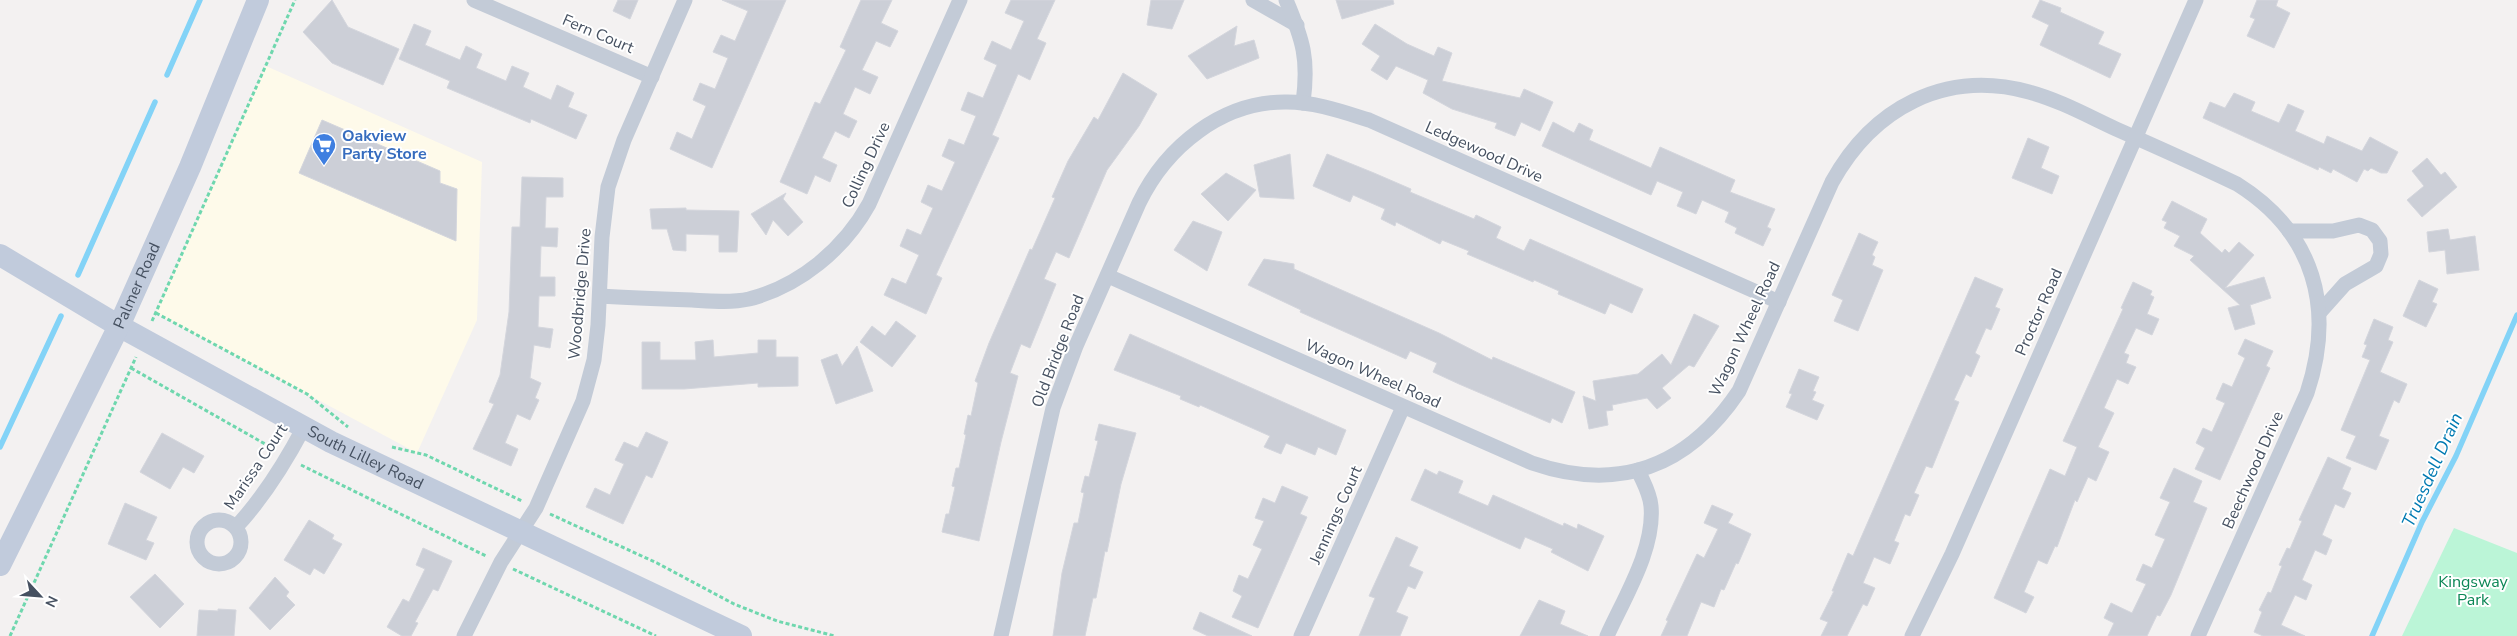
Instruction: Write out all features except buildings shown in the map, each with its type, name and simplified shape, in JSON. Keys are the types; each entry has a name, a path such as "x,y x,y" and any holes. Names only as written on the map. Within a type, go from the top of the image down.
{"street":[{"name":"Palmer Road","path":"0,565 119,326 190,167 258,0"},
{"name":"Fern Court","path":"474,0 652,77"},
{"name":"Woodbridge Drive","path":"464,636 501,562 536,508 582,401 594,360 600,296 602,237 608,187 624,140 686,0"},
{"name":"Colling Drive","path":"600,296 720,301 749,299 784,285 817,265 844,240 869,204 960,0"},
{"path":"1252,0 1297,25"},
{"path":"1286,0 1297,25 1306,57 1303,103"},
{"name":"Proctor Road","path":"1912,636 1952,554 2196,0"},
{"name":"Wagon Wheel Road","path":"1108,276 1403,407 1553,470 1598,476 1638,470 1661,462 1682,451 1702,437 1722,416 1739,391 1843,162 1875,125 1894,111 1914,100 1936,92 1964,86 2012,88 2046,98 2136,138"},
{"name":"Ledgewood Drive","path":"1173,153 1195,133 1238,111 1285,102 1303,103 1369,120 1779,302"},
{"name":"Beechwood Drive","path":"2136,138 2237,184 2253,193 2275,213 2289,231 2308,265 2316,287 2320,312 2318,350 2307,393 2198,636"},
{"name":"Old Bridge Road","path":"1002,636 1053,408 1076,346 1147,186 1173,153"},
{"path":"2289,231 2332,231 2359,225 2372,230 2380,241 2381,254 2376,266 2345,284 2320,312"},
{"name":"South Lilley Road","path":"0,255 119,326 331,442 741,636"},
{"name":"Jennings Court","path":"1301,636 1403,407"},
{"name":"Marissa Court","path":"236,527 259,501 288,458 304,427"},
{"path":"1607,636 1648,544 1652,527 1651,505 1638,470"}],"path":[{"path":"10,636 295,0"},
{"path":"156,313 307,394 357,431"},
{"path":"131,368 277,451"},
{"path":"390,447 426,455 527,502"},
{"path":"301,465 490,558"},
{"path":"549,514 657,563 734,604 777,621 835,636"},
{"path":"511,568 656,636"}],"shaded area":[{"path":"266,66 482,162 477,320 417,453 156,313"}],"green space":[{"name":"Kingsway Park","path":"2454,528 2517,553 2517,636 2402,636"}],"waterway":[{"path":"167,75 200,0"},
{"path":"78,275 155,102"},
{"name":"Truesdell Drain","path":"2372,636 2422,522 2456,456 2517,315"},
{"path":"0,447 61,316"}],"place":[{"name":"Oakview Party Store","path":"324,166"}]}
